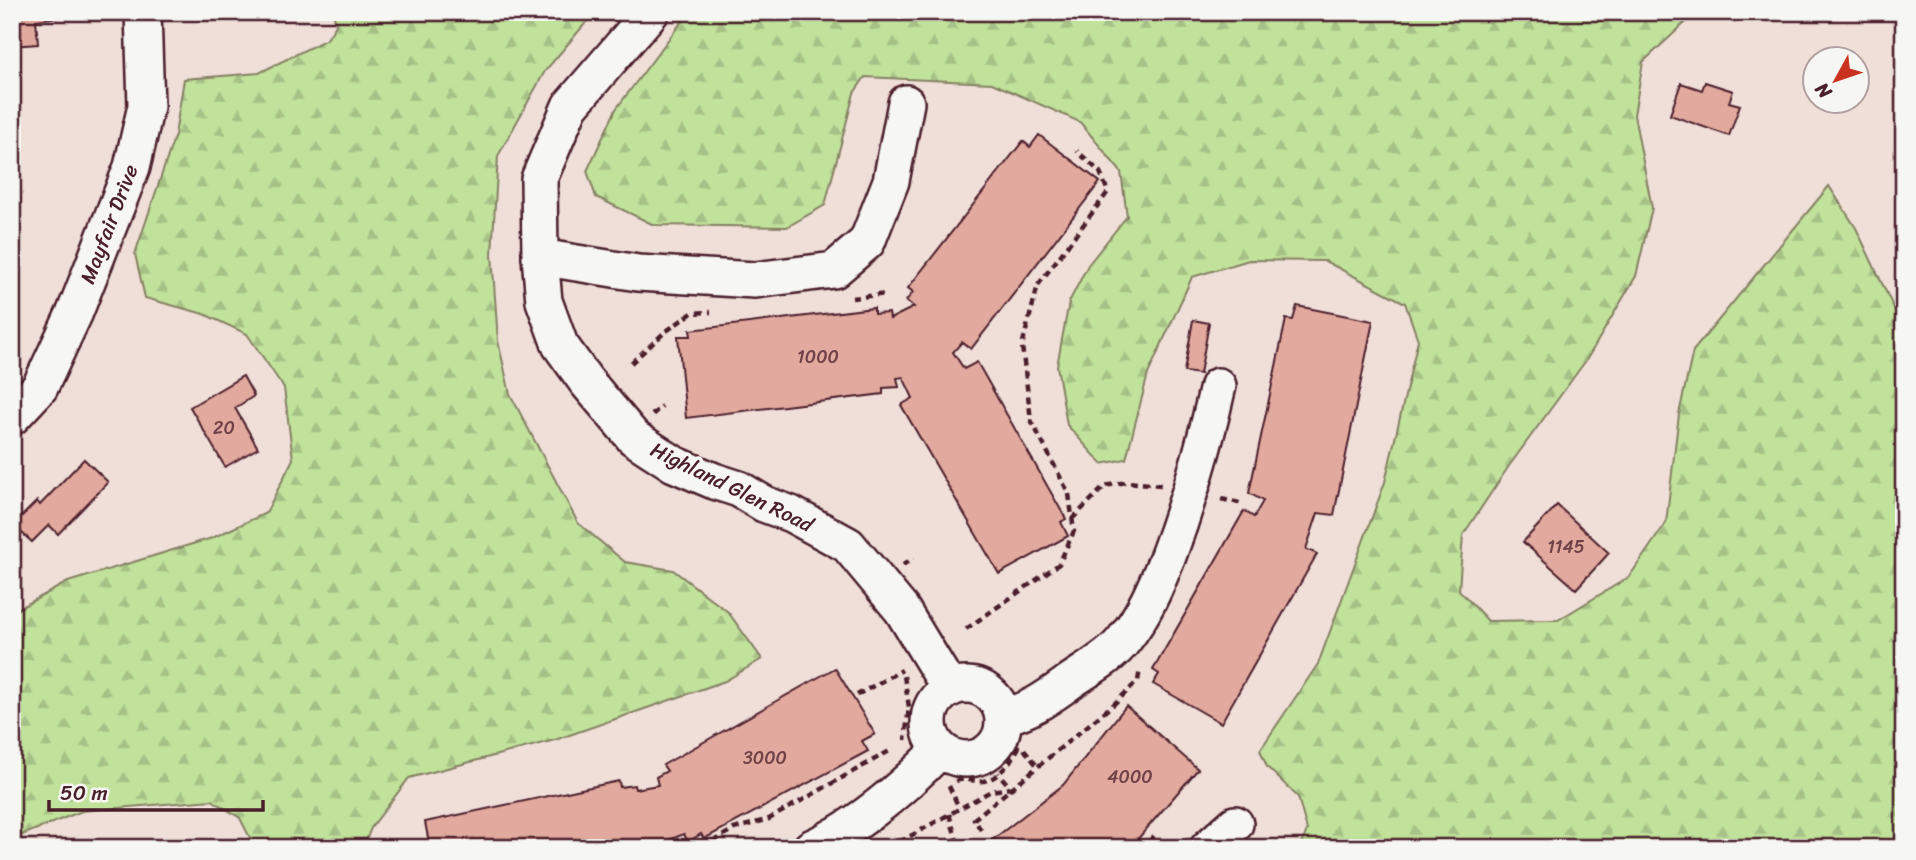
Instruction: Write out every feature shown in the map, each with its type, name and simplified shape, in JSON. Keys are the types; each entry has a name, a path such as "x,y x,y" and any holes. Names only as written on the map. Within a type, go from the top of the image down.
{"street":[{"name":"Mayfair Drive","path":"12,416 40,387 75,312 132,167 146,106 142,12"},
{"name":"Highland Glen Road","path":"651,12 570,106 539,179 540,257 544,301 560,345 634,438 674,464 738,489 848,545 902,610 950,689"},
{"path":"540,257 638,272 755,281 834,270 867,242 891,181 906,103"},
{"path":"1003,717 1021,714 1104,658 1122,642 1150,601 1180,525 1203,450 1218,386"},
{"path":"963,685 977,687 989,693 998,704 1003,717 997,742 988,752 977,758 951,756 933,739 930,716 933,706 940,696 950,689 963,685"},
{"path":"811,848 880,805 941,749"},
{"path":"1208,848 1235,824"}],"path":[{"path":"966,629 1059,564 1074,531 1069,494 1031,419 1022,345 1038,285 1108,192 1100,172 1077,151"},
{"path":"1072,520 1105,486 1126,482 1172,486"},
{"path":"901,662 909,707 905,743"},
{"path":"857,695 902,670"},
{"path":"959,808 949,785 964,778 986,781 1014,756 1018,747 1024,748 1038,766"},
{"path":"702,848 734,829 769,819 894,749"},
{"path":"889,848 991,792 1011,788 998,773"},
{"path":"949,814 959,848"},
{"path":"1142,848 1154,836"}],"green space":[{"path":"333,12 595,12 545,71 498,156 492,254 498,341 510,394 578,523 625,562 673,570 728,612 762,659 725,681 555,740 409,778 371,828 363,848 255,848 240,818 212,800 82,811 12,841 12,612 68,582 212,538 266,513 293,459 284,388 247,334 204,314 145,298 135,254 175,135 184,79 259,73 327,39 336,25"},
{"path":"689,12 1688,12 1686,22 1643,62 1634,115 1652,208 1636,276 1587,359 1509,466 1463,535 1459,590 1488,621 1558,620 1629,577 1666,523 1679,414 1693,351 1829,186 1856,228 1904,330 1904,848 1300,848 1307,830 1298,797 1267,767 1260,750 1318,664 1385,482 1418,340 1405,303 1325,261 1249,260 1192,277 1148,374 1126,459 1102,464 1067,425 1057,366 1069,302 1088,265 1127,216 1121,172 1080,122 992,83 865,77 854,93 825,205 787,227 654,225 596,197 587,171 616,109"}],"building":[{"path":"12,12 75,12 76,15 36,20 38,44 12,46"},
{"path":"1705,82 1733,91 1729,102 1740,105 1729,136 1670,115 1681,83 1702,90"},
{"path":"1039,135 1100,182 971,349 962,342 953,352 964,369 977,362 1066,519 1061,522 1068,536 999,574 901,405 913,398 903,377 897,378 899,387 883,388 883,394 686,418 678,336 691,336 690,330 874,308 874,314 889,313 890,319 914,307 906,301 913,292 908,288 1023,141 1030,147"},
{"path":"1297,306 1373,321 1334,515 1318,513 1306,549 1317,554 1221,723 1153,684 1159,674 1153,670 1244,511 1254,517 1263,501 1249,493 1286,319 1293,320"},
{"path":"1193,320 1209,323 1200,374 1184,372"},
{"path":"243,376 254,396 235,408 258,448 225,467 190,407"},
{"path":"84,459 108,482 58,534 49,525 32,542 13,525 37,501 40,505"},
{"path":"1557,505 1609,553 1576,589 1523,542"},
{"path":"835,668 875,734 862,741 868,751 704,839 701,834 688,842 684,834 648,848 430,848 425,822 619,781 620,787 634,785 635,789 658,785 656,777 667,771 663,765"},
{"path":"1126,706 1198,769 1130,848 982,848 1063,785"}]}
